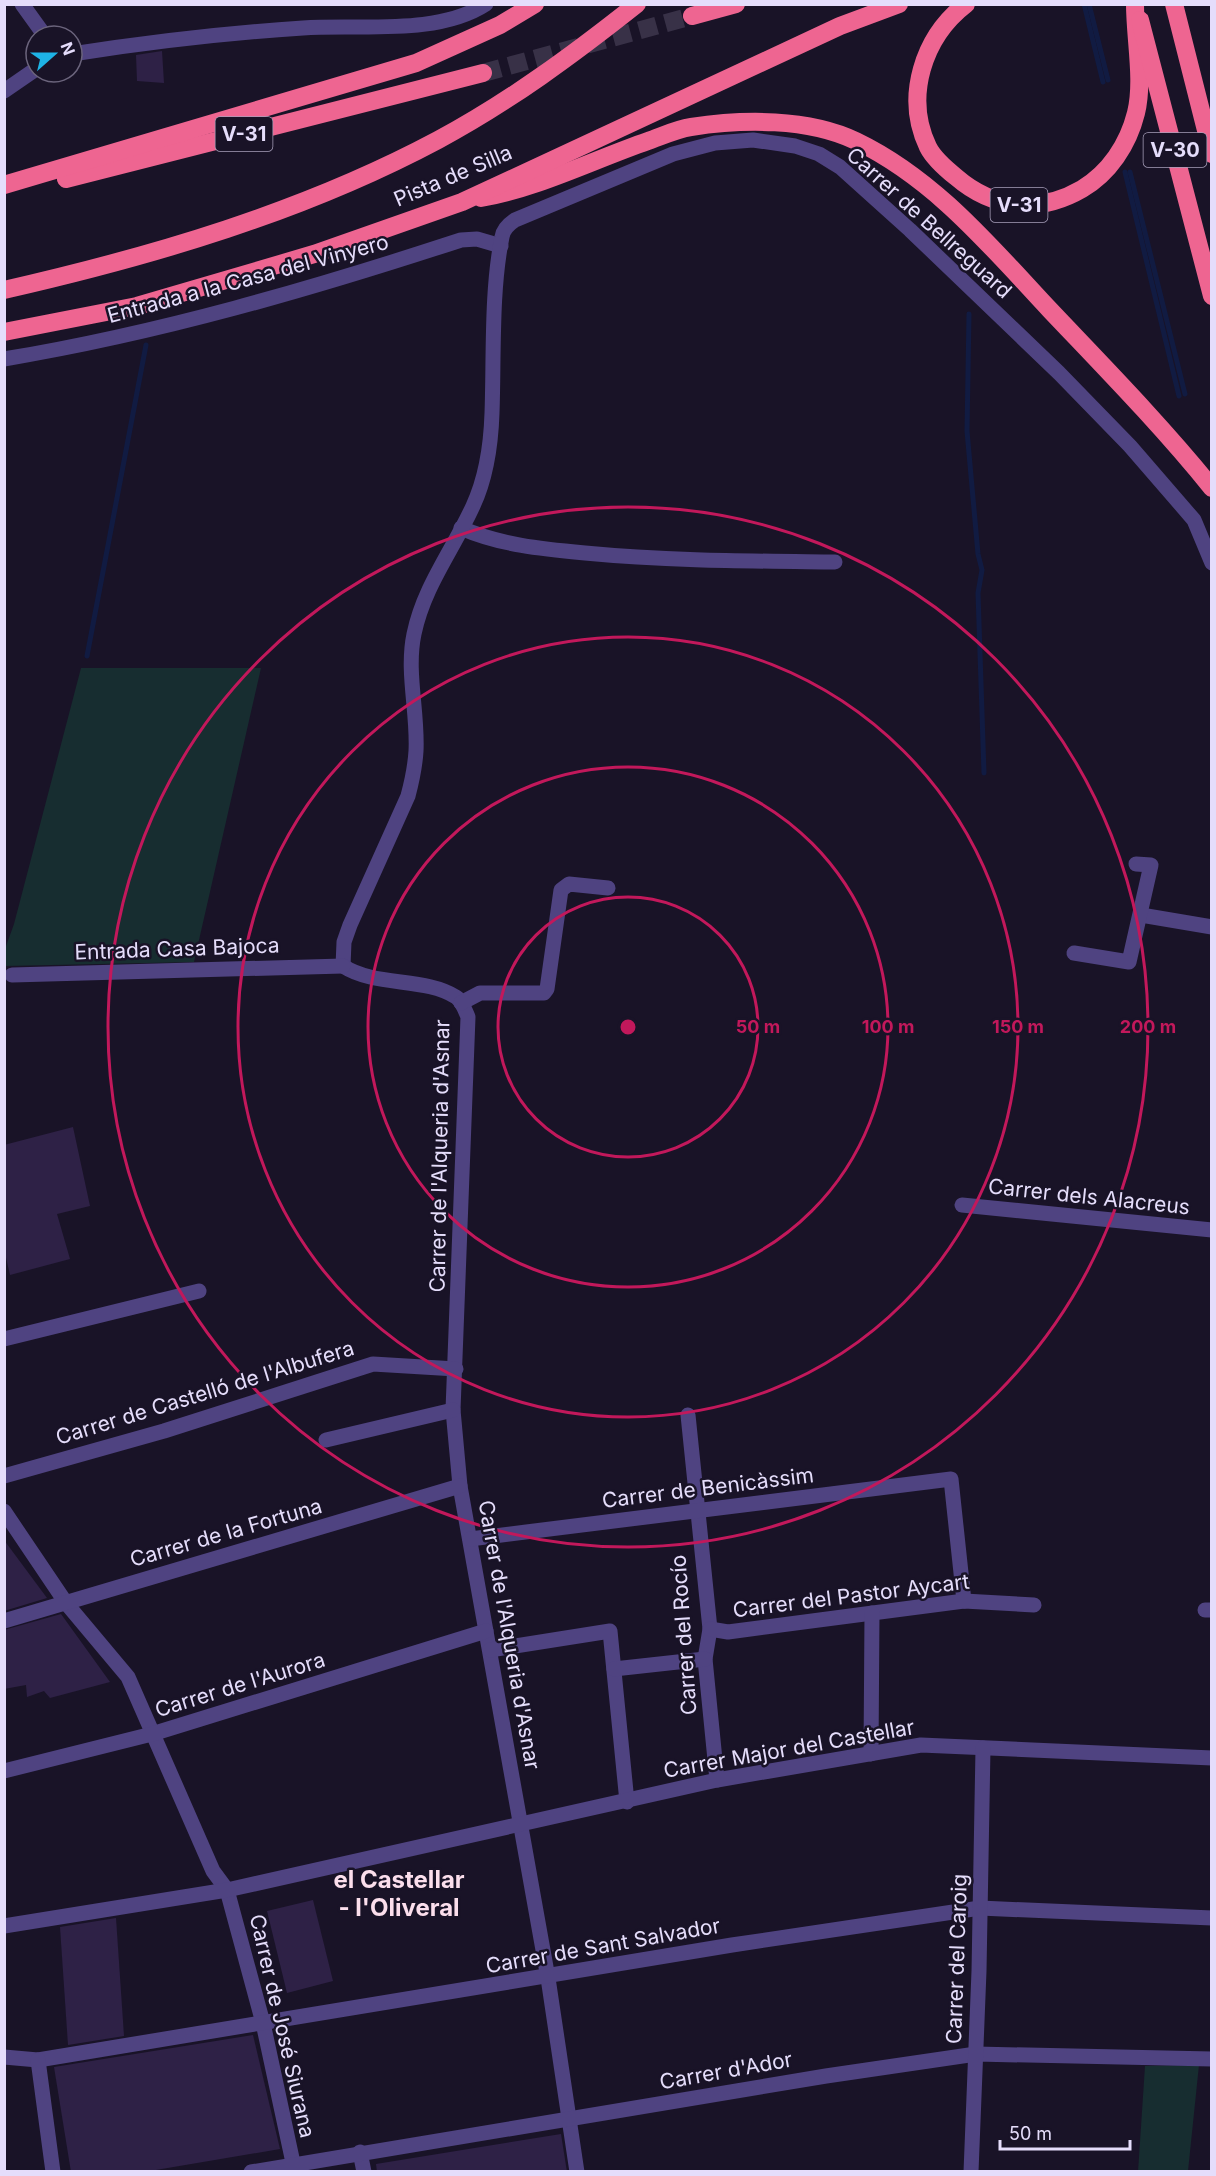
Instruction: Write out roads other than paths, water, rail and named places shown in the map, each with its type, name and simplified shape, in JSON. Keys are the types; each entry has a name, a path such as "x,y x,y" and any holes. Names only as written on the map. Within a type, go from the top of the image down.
{"highway":[{"path":"4,185 416,63 500,25 535,4"},
{"path":"4,290 152,252 234,227 313,198 392,163 503,101 575,53 637,4"},
{"path":"692,16 735,4"},
{"name":"Pista de Silla","path":"4,332 137,306 314,254 462,202 840,26 898,4"},
{"name":"V-31","path":"966,4 936,34 926,55 920,78 918,100 922,123 929,148 945,168 983,197 1007,205 1056,202 1099,179 1115,159 1136,114 1140,84 1135,4"},
{"name":"V-30","path":"1135,4 1149,45 1212,296"},
{"name":"V-30","path":"1174,4 1212,154"},
{"name":"V-31","path":"4,195 483,73"},
{"path":"462,202 509,194 594,159 689,127 749,121 798,125 855,140 906,169 954,208 1170,435 1212,488"}],"street":[{"path":"22,4 36,24"},
{"path":"84,52 133,44 303,28 440,23 486,4"},
{"path":"4,92 24,78"},
{"name":"Carrer de Bellreguard","path":"501,246 502,235 508,224 515,220 606,180 683,151 716,143 753,140 795,146 819,154 840,167 971,289 1130,446 1194,520 1212,563"},
{"name":"Entrada a la Casa del Vinyero","path":"4,359 136,333 248,306 461,240 477,239 501,246"},
{"path":"343,966 344,942 350,925 408,796 416,750 412,664 414,635 423,601 473,506 486,463 492,417 496,300 501,246"},
{"path":"461,528 488,540 615,556 686,560 835,562"},
{"path":"1074,953 1129,962 1152,865 1136,864"},
{"path":"461,1003 480,993 544,993 547,989 561,890 569,884 608,888"},
{"path":"1141,915 1212,927"},
{"name":"Entrada Casa Bajoca","path":"12,975 343,966"},
{"name":"Carrer de l'Alqueria d'Asnar","path":"343,966 375,978 440,990 457,998 468,1017 453,1410 460,1486 522,1822 577,2172"},
{"name":"Carrer dels Alacreus","path":"962,1205 1212,1230"},
{"path":"4,1339 199,1291"},
{"name":"Carrer de Castelló de l'Albufera","path":"4,1476 164,1431 373,1364 456,1369"},
{"path":"326,1440 453,1410"},
{"name":"Carrer del Rocío","path":"688,1415 696,1511 710,1629 705,1659 717,1780"},
{"name":"Carrer de Benicàssim","path":"471,1539 951,1479 964,1601"},
{"name":"Carrer de la Fortuna","path":"4,1621 460,1486"},
{"name":"Carrer de José Siurana","path":"4,1512 66,1603 128,1677 213,1871 227,1890 263,2023 294,2168"},
{"name":"Carrer del Pastor Aycart","path":"710,1629 728,1632 964,1601 1034,1605"},
{"path":"871,1754 872,1613"},
{"name":"Carrer de l'Aurora","path":"4,1771 152,1734 486,1631"},
{"path":"490,1650 610,1631 627,1802"},
{"path":"614,1669 705,1659"},
{"name":"Carrer Major del Castellar","path":"4,1926 227,1890 717,1780 921,1745 1212,1758"},
{"name":"Carrer del Caroig","path":"970,2172 976,2054 983,1748"},
{"name":"Carrer de Sant Salvador","path":"4,2057 38,2060 548,1978 732,1945 980,1908 1212,1918"},
{"name":"Carrer d'Ador","path":"251,2172 294,2168 360,2152 568,2120 826,2076 976,2054 1212,2059"},
{"path":"38,2060 53,2172"},
{"path":"360,2152 364,2172"}],"waterway":[{"path":"1084,4 1103,82"},
{"path":"1089,4 1108,80"},
{"path":"1125,172 1179,396"},
{"path":"1130,172 1185,394"},
{"path":"969,314 967,431 978,554 982,570 978,593 984,773"},
{"path":"87,656 146,345"}],"tunnel":[{"path":"483,73 692,16"}],"district":[{"name":"el Castellar - l'Oliveral","path":"399,1894"}]}
